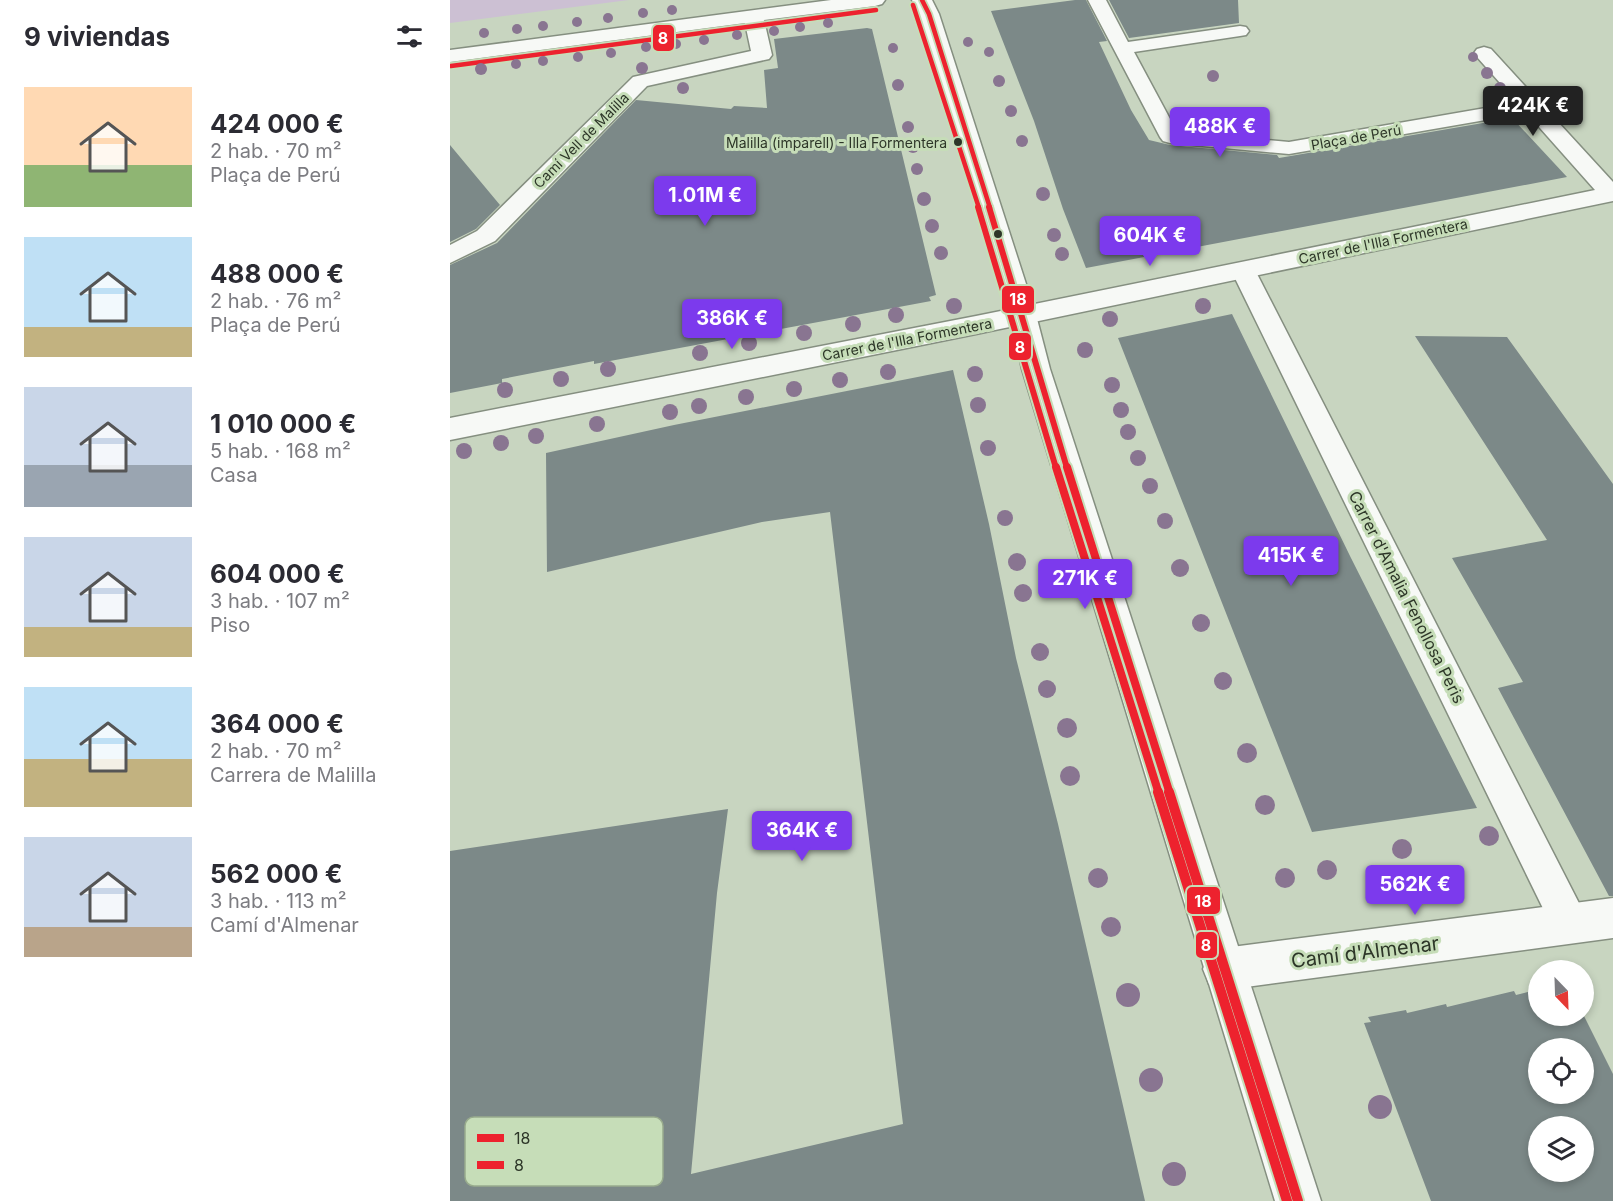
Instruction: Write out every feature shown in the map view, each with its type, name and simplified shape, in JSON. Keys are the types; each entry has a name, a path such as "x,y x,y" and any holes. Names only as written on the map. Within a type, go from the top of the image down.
{"street":[{"path":"450,56 875,0"},
{"path":"922,0 929,14 1023,315 1040,380 1298,1201"},
{"name":"Plaça de Perú","path":"1097,0 1170,137 1288,148 1532,106"},
{"name":"Camí Vell de Malilla","path":"450,255 486,236 640,81 762,55 753,16"},
{"path":"1124,48 1240,31"},
{"path":"1484,53 1532,106"},
{"name":"Carrer de l'Illa Formentera","path":"450,429 1023,315 1611,194 1532,106"},
{"name":"Carrer d'Amalia Fenollosa Peris","path":"1243,270 1570,924"},
{"name":"Camí d'Almenar","path":"1224,969 1613,918"}],"shaded area":[{"path":"450,0 629,0 450,23"}],"building":[{"path":"1086,0 1107,41 1099,42 1131,110 1149,140 1170,145 1277,155 1279,158 1512,118 1567,177 1086,268 1063,209 1034,121 991,11"},
{"path":"1109,0 1238,0 1239,23 1129,38"},
{"path":"872,29 936,295 929,297 931,301 594,364 594,361 502,379 502,383 450,393 450,265 497,243 636,100 731,109 734,106 767,108 764,70 778,68 774,39"},
{"path":"450,145 500,205 476,229 450,242"},
{"path":"1232,314 1351,558 1477,808 1312,832 1118,338"},
{"path":"1415,336 1507,337 1613,484 1613,896 1609,896 1498,688 1523,682 1452,558 1547,540"},
{"path":"953,370 989,524 1016,658 1058,824 1145,1201 450,1201 450,851 728,809 717,893 691,1174 903,1124 830,512 762,522 547,572 546,453 674,425"},
{"path":"1514,991 1516,995 1528,992 1528,1026 1589,1026 1613,1074 1613,1201 1431,1201 1364,1023 1371,1022 1368,1017 1406,1010 1407,1013 1446,1004 1447,1007"}],"transit line":[{"name":"18","path":"922,0 929,14 1023,315 1036,369 1298,1201"},
{"name":"8","path":"913,5 1013,318 1026,372 1287,1201"},
{"name":"8","path":"451,66 876,10"}],"place":[{"name":"Malilla (imparell) - Illa Formentera","path":"958,142"}]}
